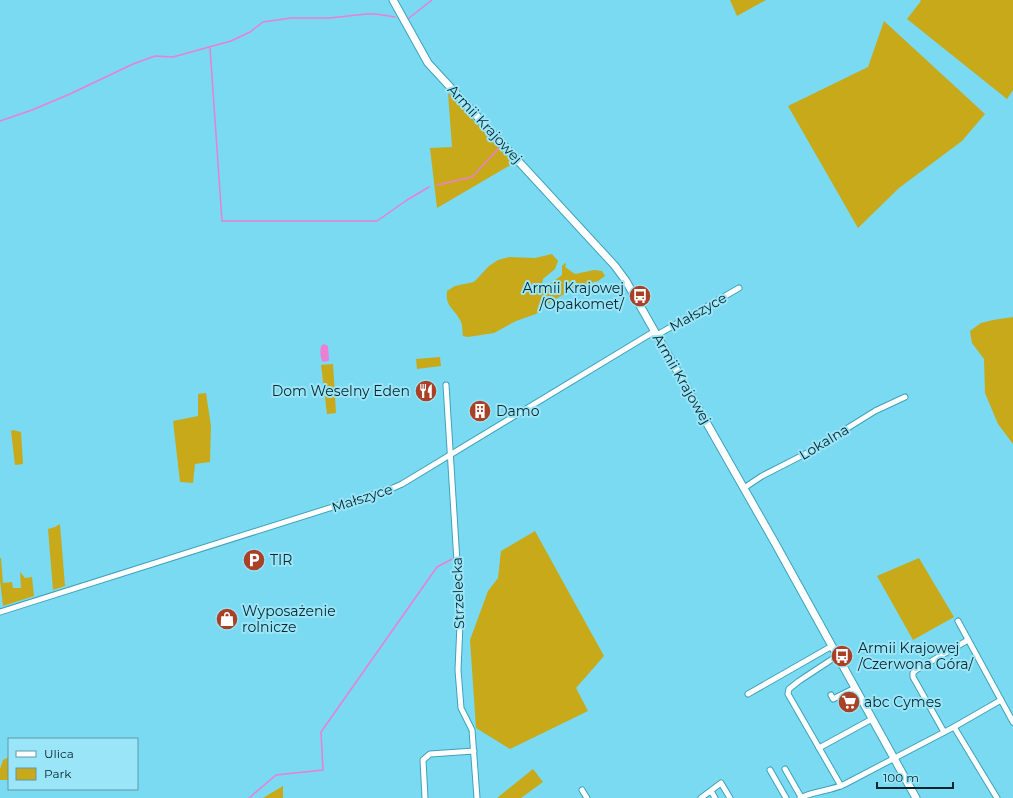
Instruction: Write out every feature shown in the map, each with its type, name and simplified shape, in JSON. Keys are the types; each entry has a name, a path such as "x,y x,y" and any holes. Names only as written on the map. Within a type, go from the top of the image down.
{"street":[{"name":"Armii Krajowej","path":"393,0 423,55 434,69 621,273 744,488 916,798"},
{"name":"Małszyce","path":"0,612 393,488 656,333 739,288"},
{"name":"Strzelecka","path":"446,385 460,624 458,670 461,708 472,730 477,798"},
{"name":"Lokalna","path":"744,488 762,476 809,452 876,411 905,397"},
{"path":"958,621 1013,722"},
{"path":"944,732 913,677 913,673 968,640"},
{"path":"748,694 832,646"},
{"path":"838,656 799,681 789,689 788,694 841,786"},
{"path":"831,695 833,699 855,688"},
{"path":"785,769 800,798 807,794 841,786 895,759 1001,700"},
{"path":"819,748 872,718"},
{"path":"954,727 996,798"},
{"path":"425,798 423,760 425,757 430,754 474,751"},
{"path":"770,770 786,798"},
{"path":"701,798 721,783 730,798"},
{"path":"582,790 587,798"},
{"path":"711,791 715,798"}],"green space":[{"path":"730,0 766,0 737,16"},
{"path":"920,0 1013,0 1013,90 1007,99 907,19 921,1"},
{"path":"884,21 985,114 962,141 899,188 858,228 788,106 868,67"},
{"path":"448,93 514,163 437,208 430,148 452,147"},
{"path":"552,254 558,261 555,269 543,279 542,284 546,287 562,275 562,266 565,263 565,267 575,274 594,270 602,271 605,276 598,281 577,286 546,305 536,314 516,321 494,333 468,337 463,336 461,322 447,301 447,291 455,286 474,282 489,266 498,260 509,257 535,258"},
{"path":"1013,317 1013,444 998,424 985,393 984,359 972,343 970,331 981,323"},
{"path":"440,357 441,366 417,369 416,359"},
{"path":"333,364 336,413 327,414 321,365"},
{"path":"206,393 211,426 210,462 195,464 193,483 180,482 173,421 198,416 198,394"},
{"path":"11,431 21,432 23,464 15,465"},
{"path":"60,524 65,586 53,590 48,529"},
{"path":"535,531 604,656 576,688 588,711 510,749 476,728 470,640 488,591 498,578 501,551"},
{"path":"0,558 3,583 12,582 13,588 21,588 20,572 25,578 32,577 34,596 3,606 0,580"},
{"path":"919,558 954,617 913,640 877,576"},
{"path":"8,758 8,780 0,780 0,769 3,760"},
{"path":"533,769 543,782 521,798 497,798"},
{"path":"283,786 283,798 263,798"}],"shaded area":[{"path":"324,344 328,346 329,360 323,362 320,350 321,346"}],"waterway":[{"path":"409,18 432,0"},
{"path":"0,121 32,110 133,64 155,56 173,57 231,41 250,32 263,22 291,18 330,18 366,14 395,17"},
{"path":"210,48 222,221 377,221 429,187"},
{"path":"437,185 472,177 499,148"},
{"path":"249,798 276,775 323,770 321,732 437,567 452,559"}],"place":[{"name":"Armii Krajowej /Opakomet/","path":"640,296"},
{"name":"Dom Weselny Eden","path":"426,391"},
{"name":"Damo","path":"480,411"},
{"name":"TIR","path":"254,560"},
{"name":"Wyposażenie rolnicze","path":"227,619"},
{"name":"Armii Krajowej /Czerwona Góra/","path":"842,656"},
{"name":"abc Cymes","path":"849,702"}]}
